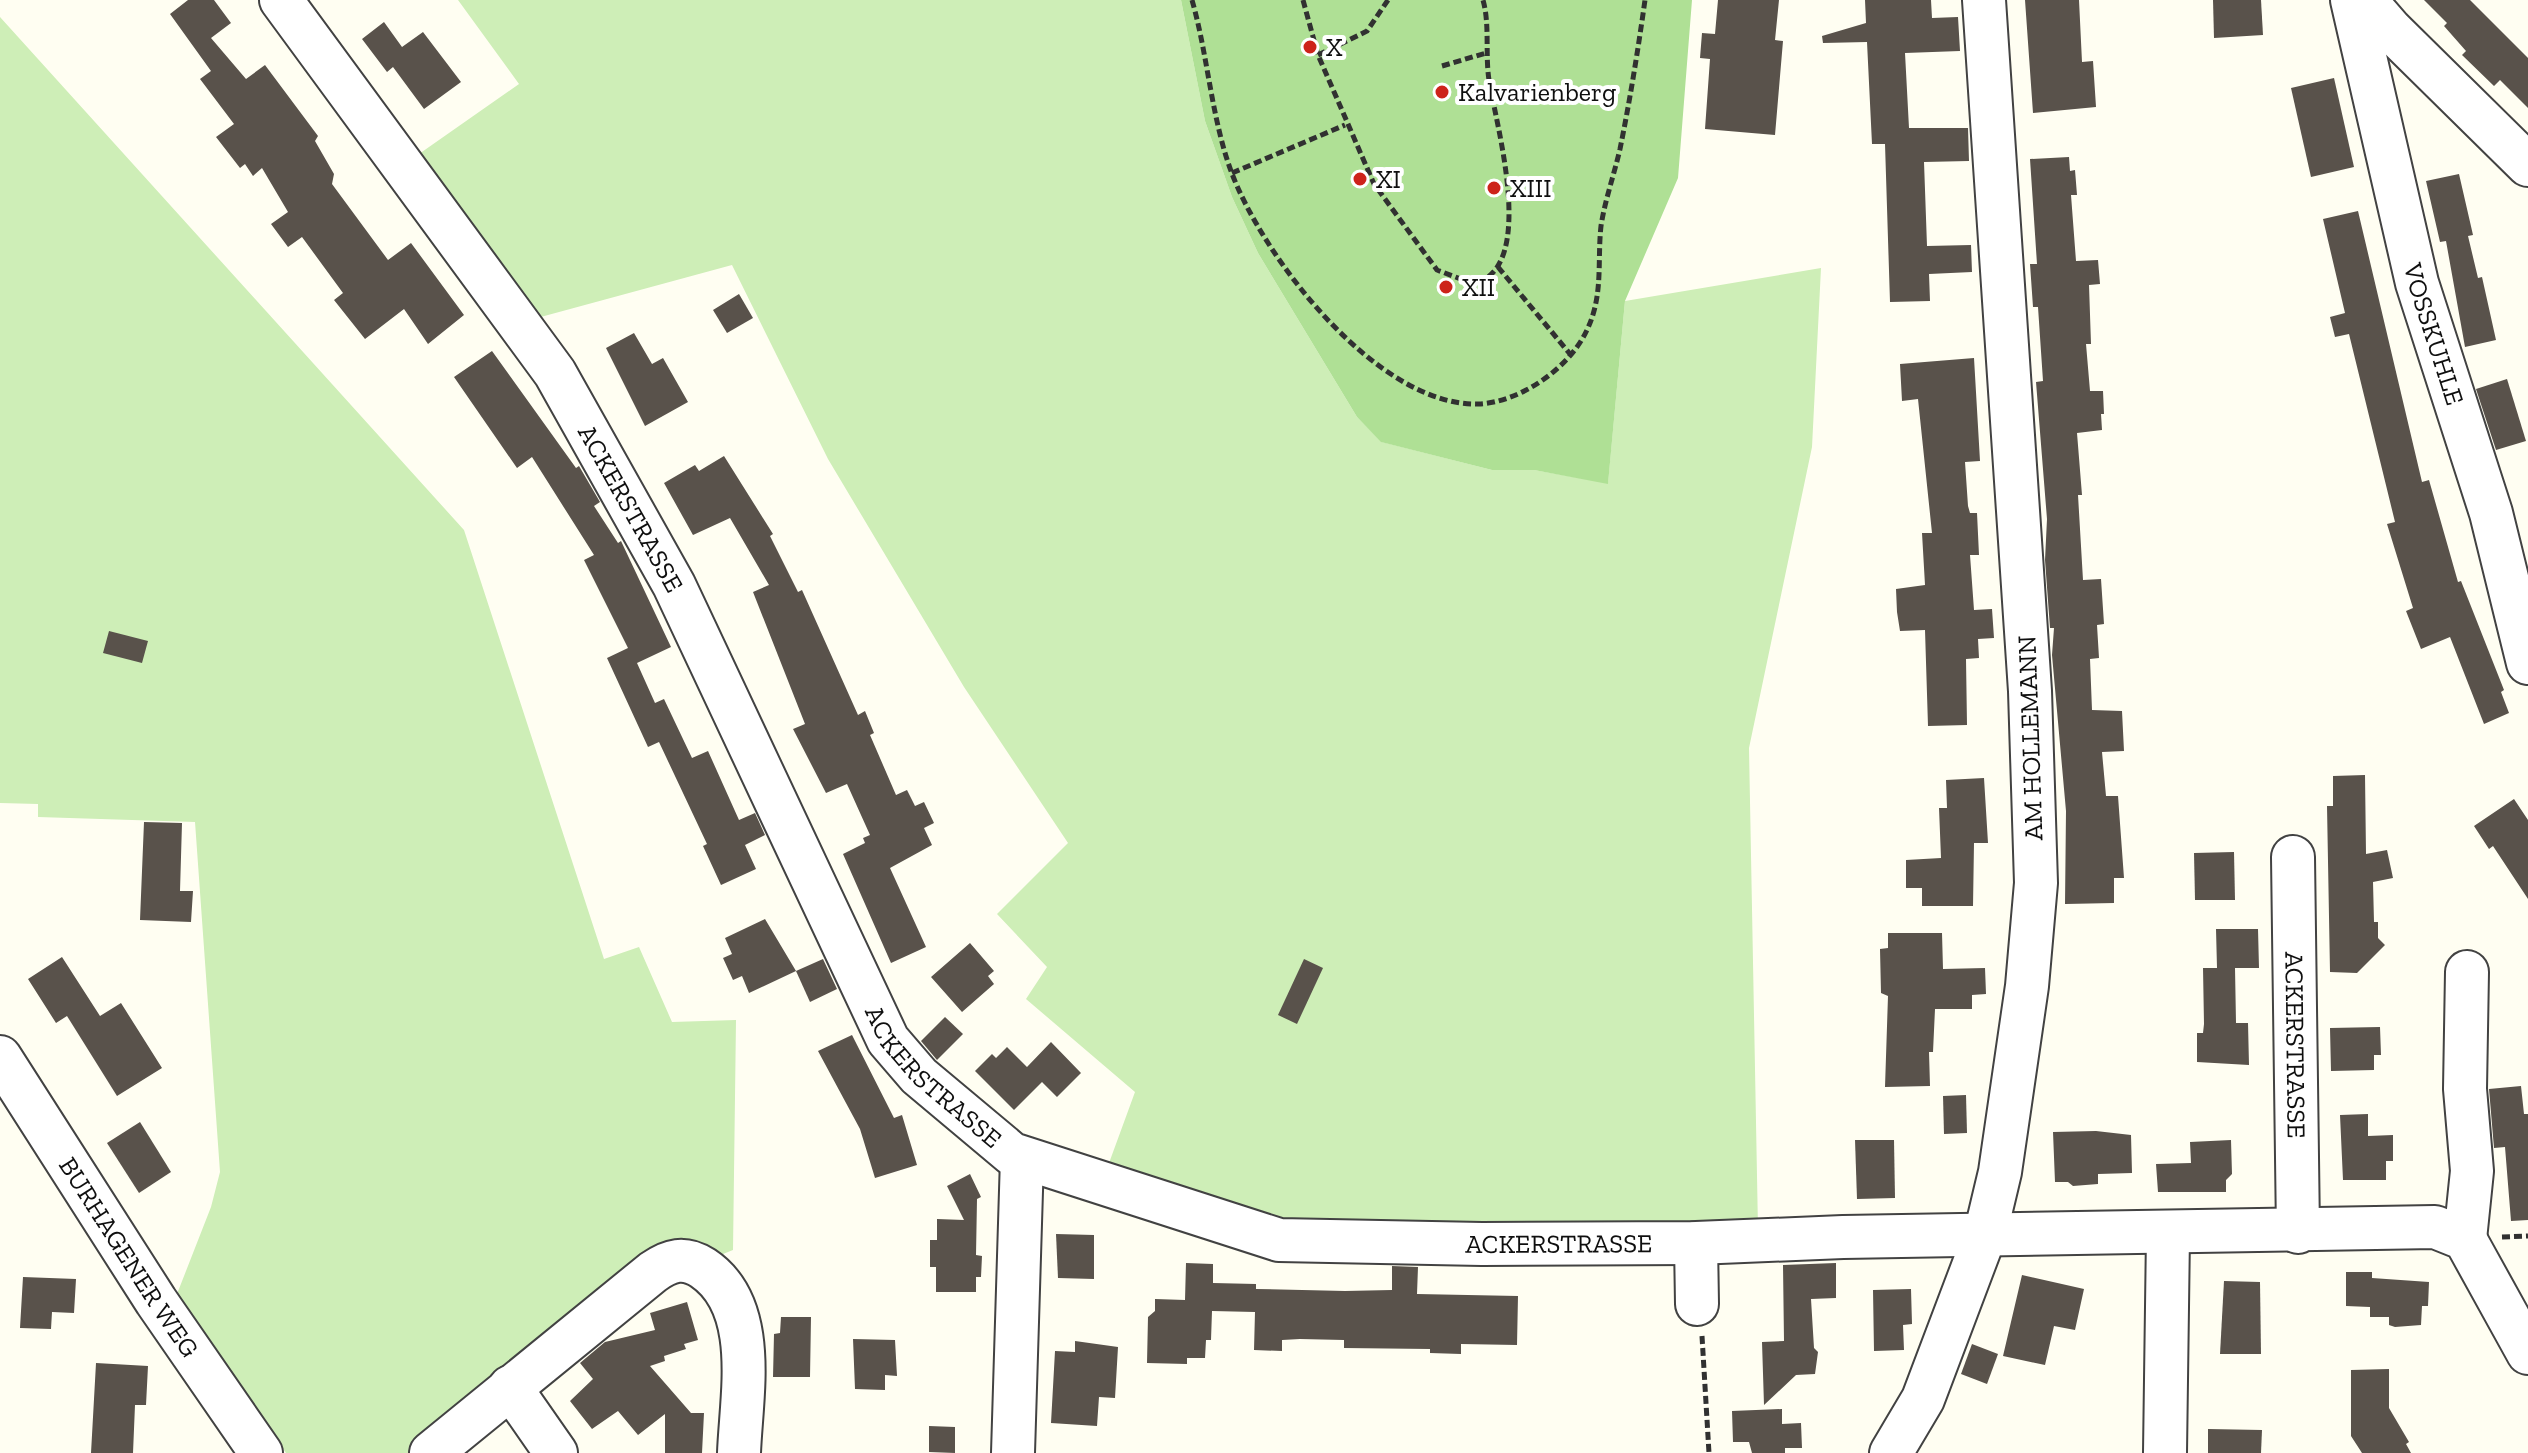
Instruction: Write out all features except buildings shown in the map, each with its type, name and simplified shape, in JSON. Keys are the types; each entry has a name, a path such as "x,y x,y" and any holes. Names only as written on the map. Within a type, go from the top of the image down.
{"street":[{"name":"ACKERSTRASSE","path":"281,0 548,363 580,415 674,585 888,1040 910,1067 1003,1149 1022,1158 1279,1240 1482,1244 1696,1243 2427,1227 2444,1229 2465,1239"},
{"name":"AM HOLLEMANN","path":"1891,1453 1923,1399 1985,1235 2000,1172 2027,986 2036,883 2030,691 1984,0"},
{"name":"VOSSKUHLE","path":"2352,0 2417,283 2491,513 2528,663"},
{"path":"2365,0 2391,30 2528,165"},
{"name":"ACKERSTRASSE","path":"2293,857 2298,1232"},
{"path":"2467,972 2465,1089 2472,1171 2465,1239 2528,1353"},
{"name":"BURHAGENER WEG","path":"0,1057 156,1301 261,1453"},
{"path":"1013,1453 1022,1158"},
{"path":"2165,1453 2168,1234"},
{"path":"1696,1243 1697,1304"},
{"path":"431,1453 653,1272 665,1263 686,1260 715,1277 737,1319 742,1352 739,1453"},
{"path":"510,1387 556,1453"}],"path":[{"path":"1192,0 1222,143 1232,173 1249,208 1289,271 1325,319 1408,384 1451,403 1490,403 1523,392 1570,354 1585,334 1601,286 1601,225 1619,151 1645,0"},
{"path":"1303,0 1318,55 1345,125 1374,184 1437,270 1474,284 1486,281 1504,255 1508,208 1504,153 1486,53 1483,0"},
{"path":"1318,55 1357,39 1377,19 1388,0"},
{"path":"1442,66 1486,53"},
{"path":"1232,173 1345,125"},
{"path":"1498,267 1570,354"},
{"path":"1697,1304 1703,1345 1709,1453"}],"green space":[{"path":"458,0 1181,0 1205,121 1232,197 1258,253 1357,417 1382,442 1492,470 1534,470 1608,483 1625,301 1821,268 1812,447 1749,748 1758,1229 1270,1227 1105,1174 1135,1092 1026,999 1047,967 997,914 1068,843 964,687 828,459 732,265 537,318 419,154 519,84"},
{"path":"1181,0 1692,0 1678,178 1625,301 1608,484 1534,470 1492,470 1381,442 1357,417 1258,253 1232,197 1205,121"},
{"path":"0,17 464,530 604,959 639,947 672,1022 736,1020 733,1250 718,1256 697,1244 412,1453 286,1453 177,1294 211,1207 220,1172 195,822 38,817 38,804 0,803"}],"place":[{"name":"X","path":"1310,47"},
{"name":"Kalvarienberg","path":"1442,92"},
{"name":"XI","path":"1360,179"},
{"name":"XIII","path":"1494,188"},
{"name":"XII","path":"1446,287"}]}
